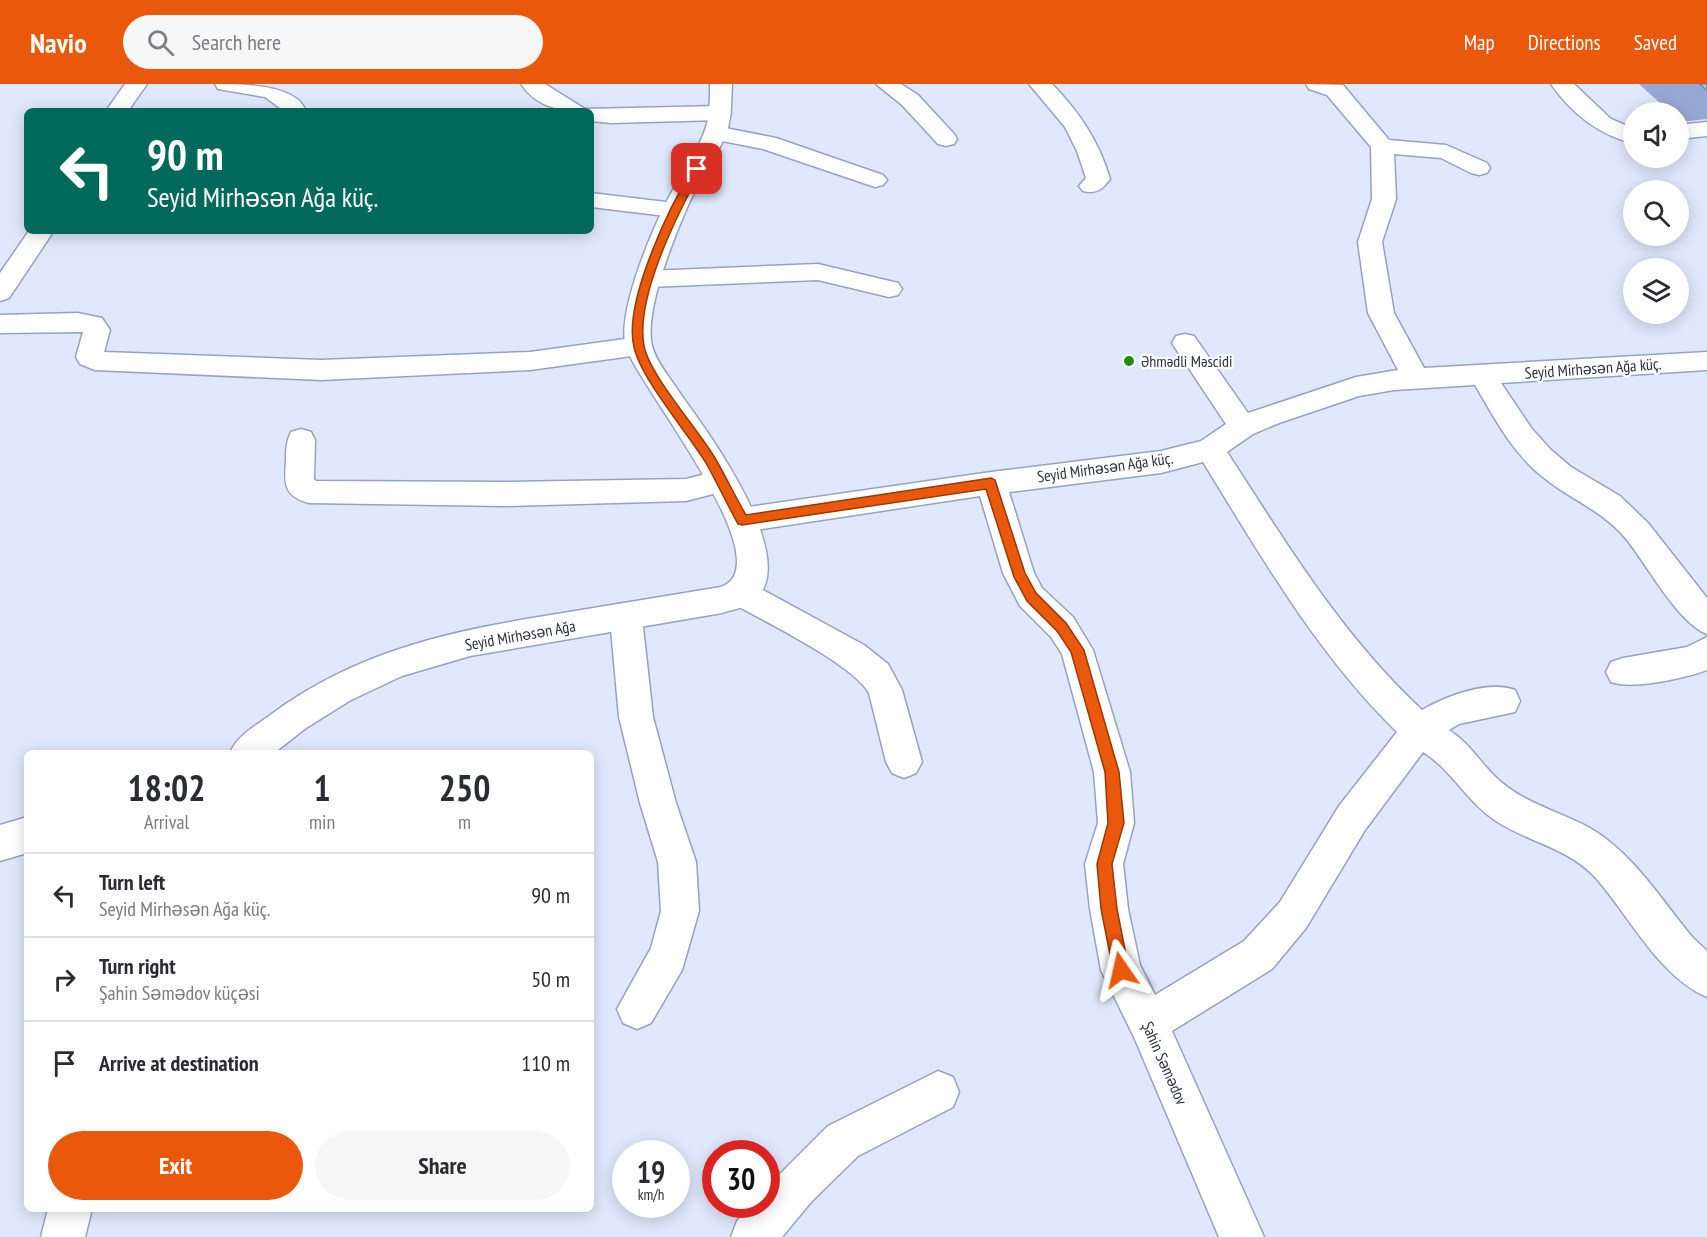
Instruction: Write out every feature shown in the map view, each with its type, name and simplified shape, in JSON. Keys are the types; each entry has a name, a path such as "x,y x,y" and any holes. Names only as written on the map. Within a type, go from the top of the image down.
{"street":[{"path":"119,108 136,84"},
{"path":"226,84 271,92 294,108"},
{"path":"532,84 548,97 570,108"},
{"path":"721,84 718,123 674,210 648,279 638,318 639,346 648,367 722,482 742,520 752,557 752,579 741,593 852,655 876,674 885,690 904,762"},
{"path":"887,84 910,100 946,140"},
{"path":"1040,84 1067,112 1085,139 1098,179 1091,186"},
{"path":"1562,84 1608,129 1623,135"},
{"path":"1330,86 1382,146 1384,199 1370,242 1381,313 1416,378"},
{"path":"594,114 718,123 875,180"},
{"path":"1689,131 1707,129"},
{"path":"1382,146 1446,152 1479,168"},
{"path":"594,200 674,210"},
{"path":"0,292 39,235"},
{"path":"648,279 818,272 889,289"},
{"path":"0,324 78,322 93,324 97,330 89,357 95,361 321,370 530,361 639,346"},
{"path":"1185,343 1243,427"},
{"name":"Seyid Mirhəsən Ağa küç.","path":"742,520 991,483 1161,462 1210,449 1243,427 1356,387 1416,378 1483,376 1707,361"},
{"path":"1483,376 1530,448 1553,469 1610,503 1685,597 1707,620"},
{"path":"301,440 299,483 309,492 504,494 686,490 722,482"},
{"path":"1210,449 1303,596 1378,691 1419,730 1446,747 1487,793 1510,810 1577,841 1607,863 1679,952 1707,977"},
{"name":"Şahin Səmədov","path":"991,483 1019,573 1031,597 1062,627 1077,650 1112,772 1116,823 1104,864 1109,909 1121,970 1148,1023 1242,1237"},
{"name":"Seyid Mirhəsən Ağa","path":"251,750 294,717 339,690 394,664 470,642 626,618 722,600 741,593"},
{"path":"626,618 636,717 658,803 677,862 680,911 668,956 637,1009"},
{"path":"1623,672 1703,665"},
{"path":"1148,1023 1258,955 1293,915 1352,818 1419,730 1452,710 1503,701"},
{"path":"0,843 24,836"},
{"path":"753,1237 796,1187 843,1141 938,1092"},
{"path":"63,1237 69,1212"}],"building":[{"path":"1700,84 1707,84 1707,89 1706,90"}],"place":[{"name":"Әhmәdli Mәscidi","path":"1129,361"}],"route":[{"path":"697,169 674,210 648,279 638,318 639,346 648,367 711,461 742,520 991,483 1019,573 1031,597 1062,627 1077,650 1112,772 1116,823 1104,864 1109,909 1121,970"}]}
